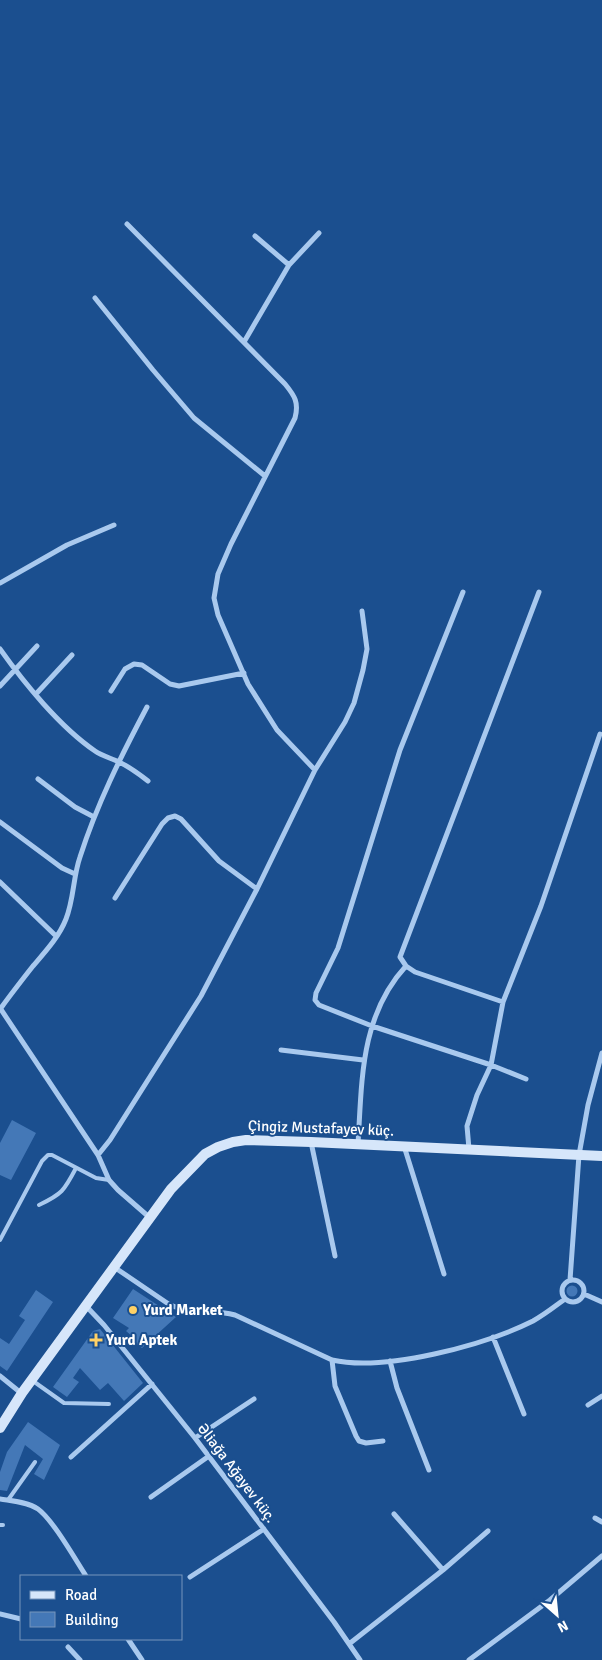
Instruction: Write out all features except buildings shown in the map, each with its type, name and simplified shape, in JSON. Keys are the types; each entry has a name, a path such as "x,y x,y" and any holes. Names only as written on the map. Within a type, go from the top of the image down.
{"street":[{"path":"127,224 285,384 298,403 295,418 218,574 214,598 218,615 248,684 277,730 315,770"},
{"path":"244,342 289,265 319,232"},
{"path":"255,236 289,265"},
{"path":"95,298 194,418 265,476"},
{"path":"0,583 67,544 114,524"},
{"path":"463,592 400,750 338,948 316,993 315,1000 319,1005 372,1026 526,1079"},
{"path":"503,1002 415,972 406,966 400,957 539,592"},
{"path":"98,1155 110,1140 201,996 257,889 315,770 346,722 354,703 367,649 362,611"},
{"path":"0,686 37,646"},
{"path":"0,649 48,709 84,743 105,757 118,761 132,769 148,781"},
{"path":"36,694 72,655"},
{"path":"111,691 125,668 134,664 142,665 170,684 179,686 244,673"},
{"path":"146,707 118,761 94,817 75,874 72,900 65,921 56,936 0,1008 98,1155 109,1180 149,1217"},
{"path":"468,1149 467,1126 477,1095 491,1066 503,1002 541,906 600,734"},
{"path":"38,780 75,807 94,817"},
{"path":"115,898 162,824 168,818 175,816 181,819 219,861 257,889"},
{"path":"0,822 62,868 75,874"},
{"path":"0,882 56,936"},
{"path":"358,1144 363,1060 367,1040 395,978 406,966"},
{"path":"280,1050 363,1060"},
{"path":"570,1280 580,1155 588,1105 600,1068 602,1053"},
{"name":"Çingiz Mustafayev küç.","path":"0,1428 31,1380 149,1217 186,1172 205,1154 218,1147 246,1140 404,1145 602,1156"},
{"path":"311,1142 335,1256"},
{"path":"404,1145 444,1274"},
{"path":"114,1267 170,1305 179,1309 235,1314 332,1360 347,1363 390,1361 444,1352 494,1337 536,1320 565,1299"},
{"path":"574,1280 581,1283 584,1294 576,1302 565,1299 561,1292 566,1282 574,1280"},
{"path":"584,1294 602,1302"},
{"name":"Əliağa Ağayev küç.","path":"86,1306 104,1325 209,1456 360,1660"},
{"path":"494,1337 524,1414"},
{"path":"332,1360 335,1386 359,1441 366,1443 383,1441"},
{"path":"390,1361 397,1388 429,1470"},
{"path":"0,1376 22,1394"},
{"path":"71,1457 152,1384"},
{"path":"588,1405 602,1396"},
{"path":"195,1438 254,1399"},
{"path":"151,1497 209,1456"},
{"path":"0,1499 26,1504 37,1509 47,1518 85,1575"},
{"path":"394,1514 443,1570"},
{"path":"595,1518 602,1522"},
{"path":"190,1577 264,1529"},
{"path":"349,1644 443,1570 488,1531"},
{"path":"469,1660 550,1600 602,1556"},
{"path":"0,1614 20,1619"},
{"path":"129,1640 142,1660"},
{"path":"68,1647 80,1660"}],"lane":[{"path":"0,1240 45,1157 48,1155 52,1155 96,1178 109,1180"},
{"path":"39,1205 58,1196 62,1192 76,1168"},
{"path":"31,1380 64,1403 109,1404"},
{"path":"8,1500 35,1462"}],"place":[{"name":"Yurd Market","path":"133,1310"},
{"name":"Yurd Aptek","path":"96,1340"}]}
